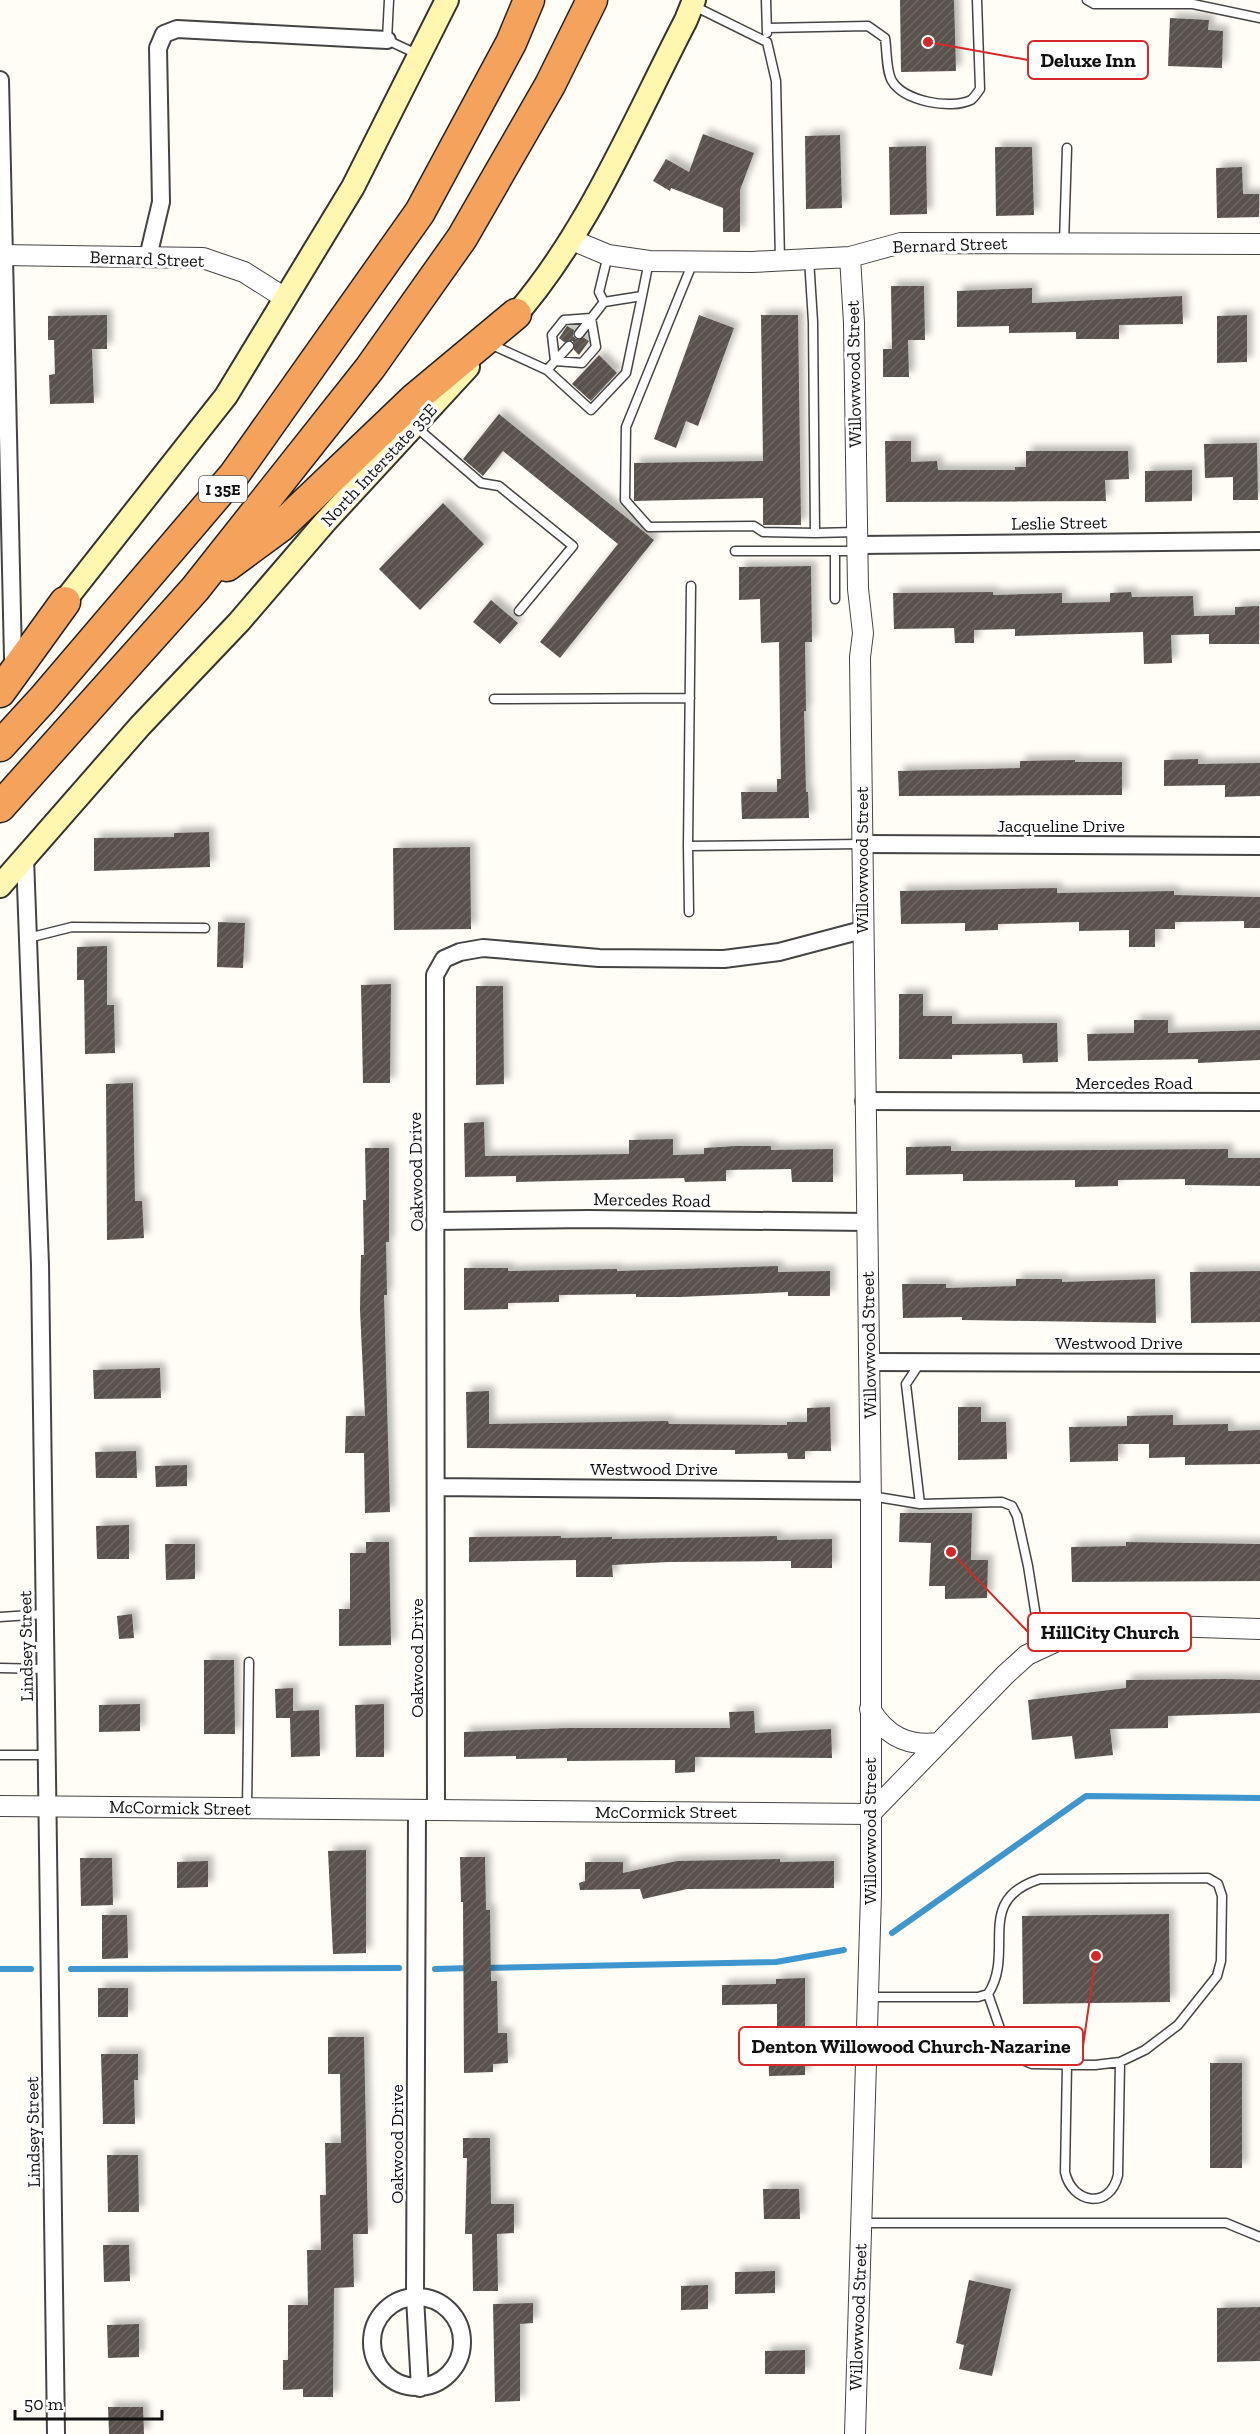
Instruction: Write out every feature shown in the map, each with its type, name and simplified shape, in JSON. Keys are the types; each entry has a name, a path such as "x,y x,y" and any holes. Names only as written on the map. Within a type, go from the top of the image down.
{"highway":[{"name":"I 35E","path":"0,746 203,514 255,446 420,212 511,43 529,0"},
{"name":"I 35E","path":"0,807 195,589 370,368 462,238 550,85 592,0"},
{"path":"195,589 280,527 414,399 487,343 516,314"},
{"path":"0,692 65,602"}],"main road":[{"path":"7,666 65,602 226,396 353,187 447,0"},
{"path":"516,314 547,278 572,240 693,3"},
{"name":"North Interstate 35E","path":"0,886 140,726 239,622 325,522 416,426 487,343"}],"street":[{"path":"148,257 161,202 158,48 164,34 177,29 387,40"},
{"path":"0,80 7,666"},
{"name":"Bernard Street","path":"572,240 608,255 649,261 850,257 901,243 1260,244"},
{"name":"Bernard Street","path":"2,255 203,258 244,272 285,298"},
{"name":"Willowwood Street","path":"850,257 854,323 858,543 863,633 860,657 864,1101 871,1498 872,1894 855,2434"},
{"name":"Leslie Street","path":"858,543 1260,541"},
{"name":"Jacqueline Drive","path":"862,844 1260,846"},
{"name":"Lindsey Street","path":"25,858 40,1265 56,2434"},
{"name":"Oakwood Drive","path":"420,2388 415,2297 437,1487 435,975 444,959 460,952 483,948 599,958 724,959 779,952 862,930"},
{"name":"Mercedes Road","path":"864,1101 1260,1102"},
{"name":"Mercedes Road","path":"436,1221 589,1219 867,1222"},
{"name":"Westwood Drive","path":"869,1362 1260,1363"},
{"name":"Westwood Drive","path":"437,1487 871,1498"},
{"path":"870,1814 1012,1668 1027,1655 1055,1641 1105,1624 1260,1629"},
{"path":"870,1709 885,1730 896,1737 917,1744 939,1743"},
{"name":"McCormick Street","path":"0,1806 870,1814"},
{"path":"415,2297 426,2297 451,2312 462,2338 461,2353 456,2366 434,2385 420,2388 399,2384 381,2370 373,2356 371,2341 374,2325 383,2312 395,2302 415,2297"}],"lane":[{"path":"389,0 387,40 420,55"},
{"path":"766,0 767,42 776,81 780,260"},
{"path":"767,28 868,26 885,38 891,80 904,93 922,102 960,103 972,99 980,89 977,0"},
{"path":"1087,0 1094,4 1184,2 1260,18"},
{"path":"693,3 767,42"},
{"path":"1064,243 1067,148"},
{"path":"604,302 599,292 608,255"},
{"path":"809,259 813,322 815,532"},
{"path":"487,343 547,370 591,410 626,373 649,261"},
{"path":"693,261 626,427 625,500 649,527 754,526 763,532 815,532 858,543"},
{"path":"579,334 604,302 642,296"},
{"path":"555,361 582,363 596,347 591,318"},
{"path":"555,361 552,335 564,320 591,318"},
{"path":"547,370 568,346"},
{"path":"416,426 481,483 499,486 573,546 519,611"},
{"path":"735,551 835,551 858,543"},
{"path":"835,551 835,598"},
{"path":"689,912 691,586"},
{"path":"494,699 690,698"},
{"path":"688,846 862,844"},
{"path":"28,938 72,927 205,928"},
{"path":"920,1362 906,1384 920,1504"},
{"path":"871,1498 920,1504 1002,1502 1012,1506 1022,1536 1037,1623 1055,1641"},
{"path":"0,1617 45,1614"},
{"path":"247,1809 249,1662"},
{"path":"0,1668 46,1669"},
{"path":"0,1755 47,1755"},
{"path":"1208,1878 1218,1884 1222,1896 1221,1961 1217,1976 1178,2025 1145,2050 1120,2062 1032,2064 1013,2056 1005,2043 988,1994 999,1970 1000,1913 1009,1896 1023,1884 1040,1879 1208,1878"},
{"path":"867,1997 978,1997 988,1994"},
{"path":"1067,2065 1065,2172 1067,2183 1074,2193 1086,2198 1104,2197 1112,2193 1118,2175 1120,2062"},
{"path":"860,2223 1226,2223 1260,2237"}],"building":[{"path":"900,0 954,0 956,71 901,72"},
{"path":"1170,18 1209,20 1208,30 1223,31 1222,68 1168,66"},
{"path":"703,134 754,153 740,190 740,232 723,232 723,208 671,188 670,191 653,181 666,159 689,172"},
{"path":"840,135 842,208 806,209 805,136"},
{"path":"926,146 927,214 890,215 889,147"},
{"path":"995,147 1032,147 1034,215 996,216"},
{"path":"1242,167 1243,194 1259,194 1259,217 1217,218 1216,168"},
{"path":"891,286 924,286 925,340 908,340 909,377 883,377 883,349 892,349"},
{"path":"1032,288 1032,303 1182,296 1183,324 1119,325 1119,339 1076,339 1076,332 1009,333 1009,326 957,327 957,291"},
{"path":"107,315 107,349 92,349 94,403 50,404 49,375 55,374 54,340 48,340 48,316"},
{"path":"699,315 734,328 698,426 686,421 676,448 654,439"},
{"path":"761,315 798,315 801,525 763,525 763,498 634,501 634,463 763,461"},
{"path":"1247,315 1247,362 1217,363 1217,316"},
{"path":"567,326 574,330 573,336 576,339 584,338 589,341 579,355 574,350 573,341 564,342 559,338"},
{"path":"599,355 617,373 591,401 572,384"},
{"path":"499,414 654,540 560,658 540,642 618,544 503,451 483,476 463,459"},
{"path":"885,441 911,441 911,462 937,461 938,470 1015,470 1015,467 1026,467 1026,451 1128,451 1129,479 1105,480 1106,501 886,502"},
{"path":"1257,443 1258,500 1233,500 1233,477 1205,478 1204,444"},
{"path":"1192,470 1192,501 1145,502 1145,471"},
{"path":"443,503 484,544 420,610 379,569"},
{"path":"811,566 812,642 805,642 806,711 804,711 809,818 742,819 741,792 777,792 777,779 781,779 779,642 761,643 760,599 739,600 739,567"},
{"path":"993,592 993,595 1062,593 1062,603 1110,602 1110,593 1131,592 1132,597 1193,596 1194,616 1235,615 1235,607 1259,606 1259,644 1209,644 1209,634 1171,635 1172,663 1144,664 1143,632 1015,636 1015,629 974,630 974,643 955,643 954,628 894,629 893,593"},
{"path":"491,600 518,623 500,644 473,622"},
{"path":"1198,759 1198,764 1260,763 1260,796 1225,797 1225,785 1164,786 1164,760"},
{"path":"1075,760 1075,762 1122,762 1122,795 899,796 898,771 1020,768 1020,761"},
{"path":"209,832 210,867 94,871 94,838 174,837 174,833"},
{"path":"470,847 471,929 394,930 393,848"},
{"path":"1057,888 1057,893 1174,891 1174,895 1260,897 1260,928 1244,928 1244,921 1175,922 1175,929 1155,929 1155,947 1129,947 1129,930 1079,931 1079,922 998,924 998,930 965,931 965,923 901,924 900,891"},
{"path":"218,922 245,923 243,968 217,967"},
{"path":"107,946 107,1005 114,1005 115,1053 85,1054 84,980 77,980 77,947"},
{"path":"391,984 390,1083 363,1083 361,985"},
{"path":"476,986 503,986 504,1084 476,1085"},
{"path":"899,994 923,994 923,1016 952,1016 952,1024 1057,1023 1058,1062 1023,1063 1022,1054 952,1055 952,1059 899,1059"},
{"path":"1134,1020 1168,1020 1168,1033 1260,1030 1260,1060 1198,1063 1198,1059 1088,1061 1087,1034 1134,1033"},
{"path":"133,1083 135,1201 142,1201 144,1238 107,1240 106,1084"},
{"path":"484,1122 485,1156 629,1154 629,1140 673,1139 673,1155 704,1154 704,1148 736,1146 771,1146 771,1150 833,1149 833,1182 792,1182 791,1169 726,1170 726,1181 685,1182 684,1178 516,1182 516,1176 465,1177 464,1123"},
{"path":"951,1146 951,1151 1228,1149 1228,1158 1260,1158 1260,1186 1185,1185 1185,1179 1118,1180 1118,1186 1075,1187 1075,1180 963,1181 963,1174 906,1175 906,1147"},
{"path":"365,1148 389,1148 389,1242 386,1242 387,1295 384,1295 390,1512 365,1513 364,1453 345,1453 346,1416 365,1416 360,1310 361,1255 364,1255 363,1200 366,1200"},
{"path":"778,1266 778,1272 830,1271 830,1296 788,1296 788,1292 680,1297 636,1297 636,1294 559,1295 559,1302 508,1303 508,1309 464,1310 464,1268 508,1268 508,1271 617,1269 617,1271"},
{"path":"1260,1271 1260,1322 1191,1323 1190,1272"},
{"path":"1016,1279 1062,1279 1062,1282 1155,1279 1156,1323 962,1320 962,1317 903,1318 902,1284 946,1284 946,1288 1016,1286"},
{"path":"160,1368 161,1398 94,1399 93,1370"},
{"path":"489,1391 489,1424 668,1421 669,1424 787,1425 787,1422 807,1422 807,1408 830,1407 831,1451 805,1451 805,1459 788,1459 787,1453 735,1454 735,1450 467,1448 466,1392"},
{"path":"958,1407 981,1407 981,1422 1006,1422 1007,1459 958,1460"},
{"path":"1173,1415 1173,1425 1228,1424 1228,1431 1260,1430 1260,1464 1185,1465 1185,1457 1149,1458 1149,1444 1118,1444 1118,1461 1070,1462 1069,1427 1127,1426 1127,1416"},
{"path":"136,1451 137,1478 96,1478 95,1452"},
{"path":"187,1465 187,1486 156,1487 155,1466"},
{"path":"900,1513 972,1513 971,1560 988,1560 987,1598 945,1599 945,1586 929,1586 931,1543 899,1542"},
{"path":"129,1525 129,1559 97,1559 96,1526"},
{"path":"561,1536 561,1538 612,1537 612,1539 777,1536 777,1540 832,1539 832,1568 791,1568 791,1561 668,1562 612,1565 613,1577 576,1577 576,1560 469,1562 469,1537"},
{"path":"366,1542 389,1542 391,1645 339,1646 339,1609 350,1609 350,1553 366,1553"},
{"path":"1126,1542 1260,1544 1260,1581 1072,1582 1071,1547 1126,1546"},
{"path":"165,1544 195,1544 195,1579 166,1580"},
{"path":"132,1614 134,1638 119,1639 117,1616"},
{"path":"204,1660 234,1660 235,1734 204,1734"},
{"path":"1126,1680 1260,1680 1260,1713 1168,1716 1168,1728 1110,1729 1113,1755 1075,1759 1072,1736 1032,1740 1028,1700 1126,1688"},
{"path":"293,1688 293,1711 319,1710 320,1756 291,1757 290,1718 276,1718 275,1689"},
{"path":"140,1704 140,1731 99,1732 99,1705"},
{"path":"384,1704 384,1757 356,1757 355,1705"},
{"path":"754,1711 755,1733 831,1729 832,1758 695,1757 695,1772 675,1773 675,1760 567,1761 567,1758 516,1759 516,1756 464,1757 464,1732 567,1728 730,1728 729,1712"},
{"path":"366,1850 366,1953 333,1954 328,1851"},
{"path":"460,1857 485,1857 486,1910 490,1910 491,1981 497,1981 498,2033 507,2033 508,2063 493,2064 493,2072 464,2073 463,1902 461,1902"},
{"path":"80,1858 112,1858 113,1905 81,1906"},
{"path":"780,1859 780,1862 834,1861 834,1888 687,1889 643,1899 640,1889 580,1890 579,1883 585,1881 585,1862 623,1862 623,1873 677,1861"},
{"path":"208,1861 208,1887 177,1888 177,1862"},
{"path":"1169,1914 1170,2002 1023,2004 1022,1916"},
{"path":"102,1915 127,1915 128,1958 102,1959"},
{"path":"805,1978 805,2075 769,2076 768,2037 777,2037 777,2004 722,2005 722,1985 776,1984 776,1979"},
{"path":"98,1988 128,1988 128,2017 98,2017"},
{"path":"328,2037 364,2037 368,2234 353,2234 354,2287 334,2288 333,2397 303,2397 303,2389 283,2390 283,2360 288,2360 288,2305 308,2305 307,2250 321,2250 320,2195 326,2195 325,2143 341,2143 340,2074 328,2074"},
{"path":"101,2054 138,2054 138,2080 134,2080 135,2124 103,2124"},
{"path":"1210,2063 1242,2063 1242,2168 1210,2168"},
{"path":"463,2138 490,2138 491,2204 514,2204 514,2233 497,2234 498,2291 473,2291 472,2234 465,2234 467,2158 463,2158"},
{"path":"107,2155 138,2155 139,2212 108,2212"},
{"path":"763,2189 799,2189 800,2219 764,2219"},
{"path":"103,2245 129,2245 130,2281 104,2282"},
{"path":"775,2271 775,2293 735,2294 735,2272"},
{"path":"969,2280 1011,2289 992,2376 959,2369 964,2345 956,2343"},
{"path":"708,2285 708,2309 681,2310 681,2286"},
{"path":"533,2303 533,2323 520,2324 520,2401 495,2402 493,2304"},
{"path":"1260,2307 1260,2361 1217,2362 1217,2308"},
{"path":"139,2324 139,2357 108,2358 107,2325"},
{"path":"805,2350 805,2374 765,2374 765,2351"},
{"path":"108,2407 143,2407 144,2434 109,2434"}],"waterway":[{"path":"892,1933 1086,1796 1260,1798"},
{"path":"483,1968 776,1962 844,1950"},
{"path":"71,1969 399,1968"},
{"path":"435,1969 470,1968"},
{"path":"0,1969 31,1969"}],"place":[{"name":"Deluxe Inn","path":"928,42"},
{"name":"HillCity Church","path":"951,1552"},
{"name":"Denton Willowood Church-Nazarine","path":"1096,1956"}]}
